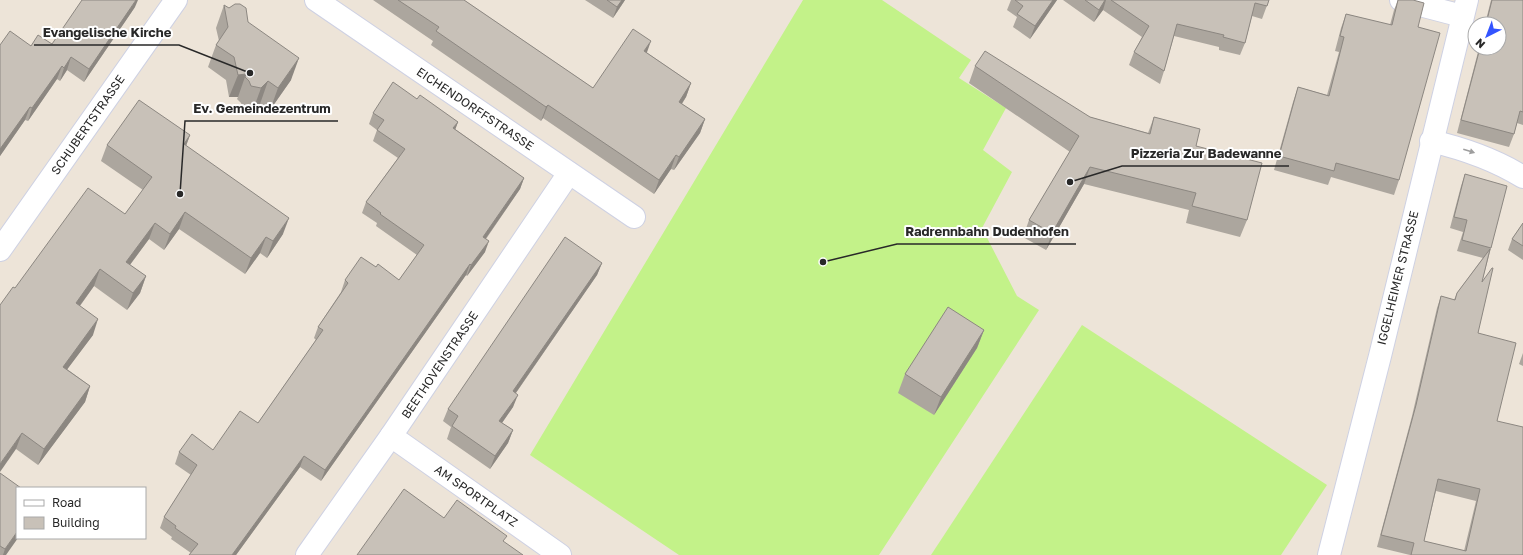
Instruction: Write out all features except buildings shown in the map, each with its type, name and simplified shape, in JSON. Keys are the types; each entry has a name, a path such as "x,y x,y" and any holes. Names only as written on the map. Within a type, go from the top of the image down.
{"street":[{"name":"SCHUBERTSTRASSE","path":"0,250 176,0"},
{"name":"EICHENDORFFSTRASSE","path":"317,0 634,217"},
{"path":"1401,0 1464,8"},
{"name":"IGGELHEIMER STRASSE","path":"1328,555 1380,356 1464,8"},
{"path":"1431,141 1476,153 1504,165 1523,177"},
{"name":"BEETHOVENSTRASSE","path":"307,555 391,436 569,173"},
{"name":"AM SPORTPLATZ","path":"391,436 560,555"}],"green space":[{"path":"803,0 882,0 971,60 959,78 1006,108 983,150 1012,172 982,228 1017,296 1039,310 879,555 679,555 530,455"},
{"path":"1082,325 1327,485 1281,555 931,555"}],"place":[{"name":"Evangelische Kirche","path":"250,73"},
{"name":"Pizzeria Zur Badewanne","path":"1070,182"},
{"name":"Ev. Gemeindezentrum","path":"180,194"},
{"name":"Radrennbahn Dudenhofen","path":"823,262"}]}
